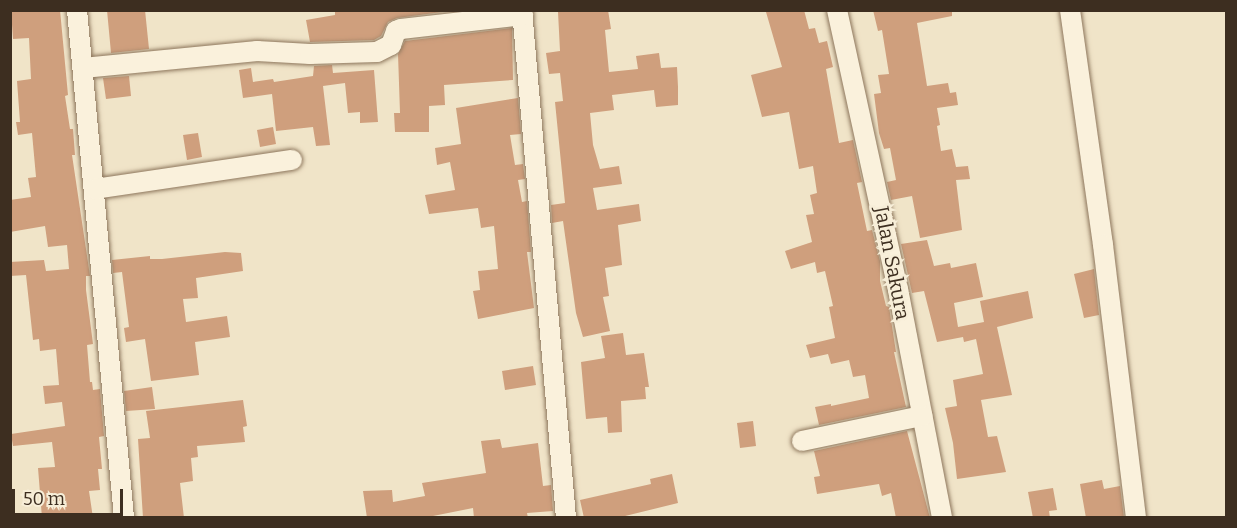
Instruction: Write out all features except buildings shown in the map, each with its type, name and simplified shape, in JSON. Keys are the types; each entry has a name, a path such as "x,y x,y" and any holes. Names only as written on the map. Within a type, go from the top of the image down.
{"street":[{"path":"78,10 124,518"},
{"name":"Jalan Sakura","path":"837,10 869,151 942,518"},
{"path":"1070,10 1103,245 1136,518"},
{"path":"83,68 258,51 310,54 377,52 391,45 396,31 401,29 523,13 566,518"},
{"path":"95,189 292,160"},
{"path":"802,441 922,416"}]}
